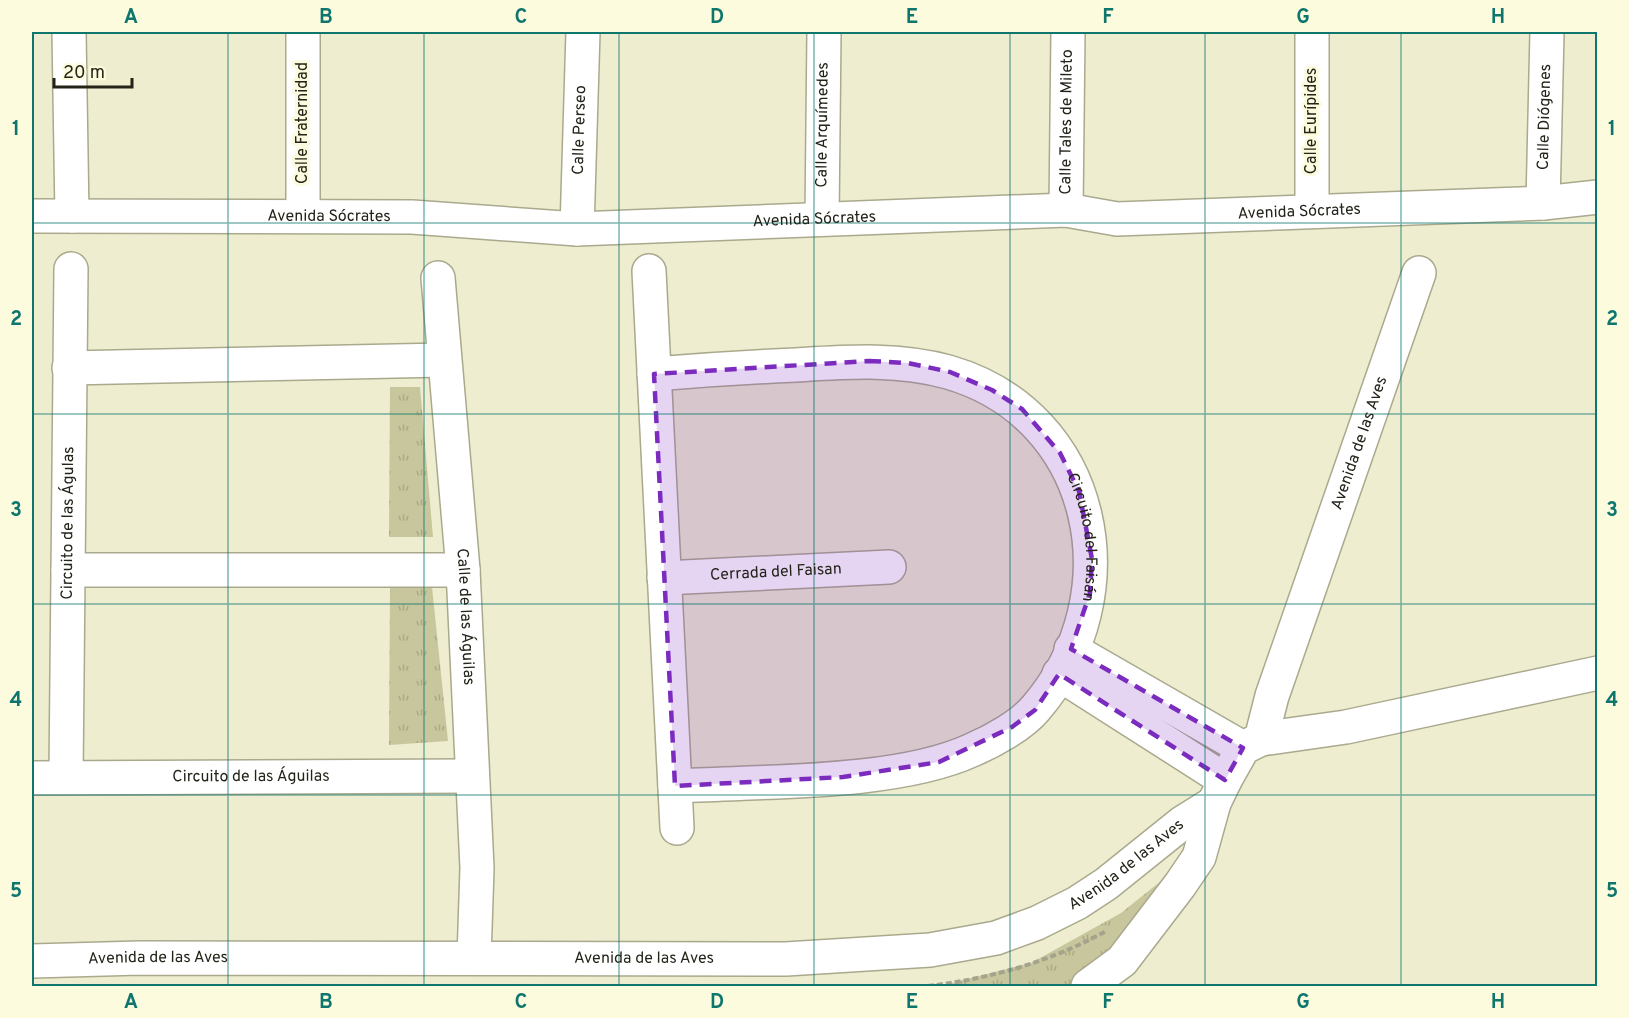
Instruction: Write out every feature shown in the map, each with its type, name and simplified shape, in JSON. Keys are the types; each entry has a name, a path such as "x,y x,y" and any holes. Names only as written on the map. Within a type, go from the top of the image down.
{"street":[{"path":"69,32 72,216"},
{"name":"Calle Fraternidad","path":"303,32 303,216"},
{"name":"Calle Perseo","path":"577,229 583,32"},
{"name":"Calle Arquímedes","path":"822,218 824,32"},
{"name":"Calle Tales de Mileto","path":"1066,210 1068,32"},
{"name":"Calle Eurípides","path":"1311,210 1312,32"},
{"name":"Calle Diógenes","path":"1543,203 1547,32"},
{"name":"Avenida Sócrates","path":"32,216 412,217 577,229 1066,210 1117,219 1543,203 1598,197"},
{"name":"Circuito de las Águlas","path":"66,777 71,269"},
{"path":"649,271 677,828"},
{"name":"Avenida de las Aves","path":"45,970 140,958 786,959 930,950 996,938 1037,923 1077,903 1106,884 1219,792 1252,744 1272,696 1419,273"},
{"name":"Calle de las Águilas","path":"438,278 443,360 463,570 477,868 474,958"},
{"path":"69,368 443,360"},
{"name":"Circuito del Faisán","path":"654,374 869,361 908,363 950,372 992,390 1022,409 1042,428 1060,453 1079,491 1088,527 1092,559 1090,593 1081,631 1065,662 1035,710 1012,727 973,750 939,762 843,777 675,786"},
{"name":"Cerrada del Faisan","path":"664,578 889,567"},
{"path":"68,570 463,570"},
{"path":"1065,662 1252,744 1346,727 1598,673"},
{"path":"1065,662 1219,792"},
{"name":"Circuito de las Águilas","path":"32,778 471,776"},
{"name":"Avenida de las Aves","path":"1088,987 1122,961 1180,885 1199,856 1219,792"}],"highlighted area":[{"path":"869,361 908,363 950,372 992,390 1022,409 1060,453 1079,491 1092,559 1090,593 1071,649 1243,748 1225,780 1059,674 1035,710 1012,727 939,762 843,777 675,786 654,374"}],"green space":[{"path":"390,387 420,387 433,537 389,537"},
{"path":"390,587 432,587 448,741 389,745"},
{"path":"1161,881 1142,926 1075,986 940,986 1031,963 1121,913"}]}
